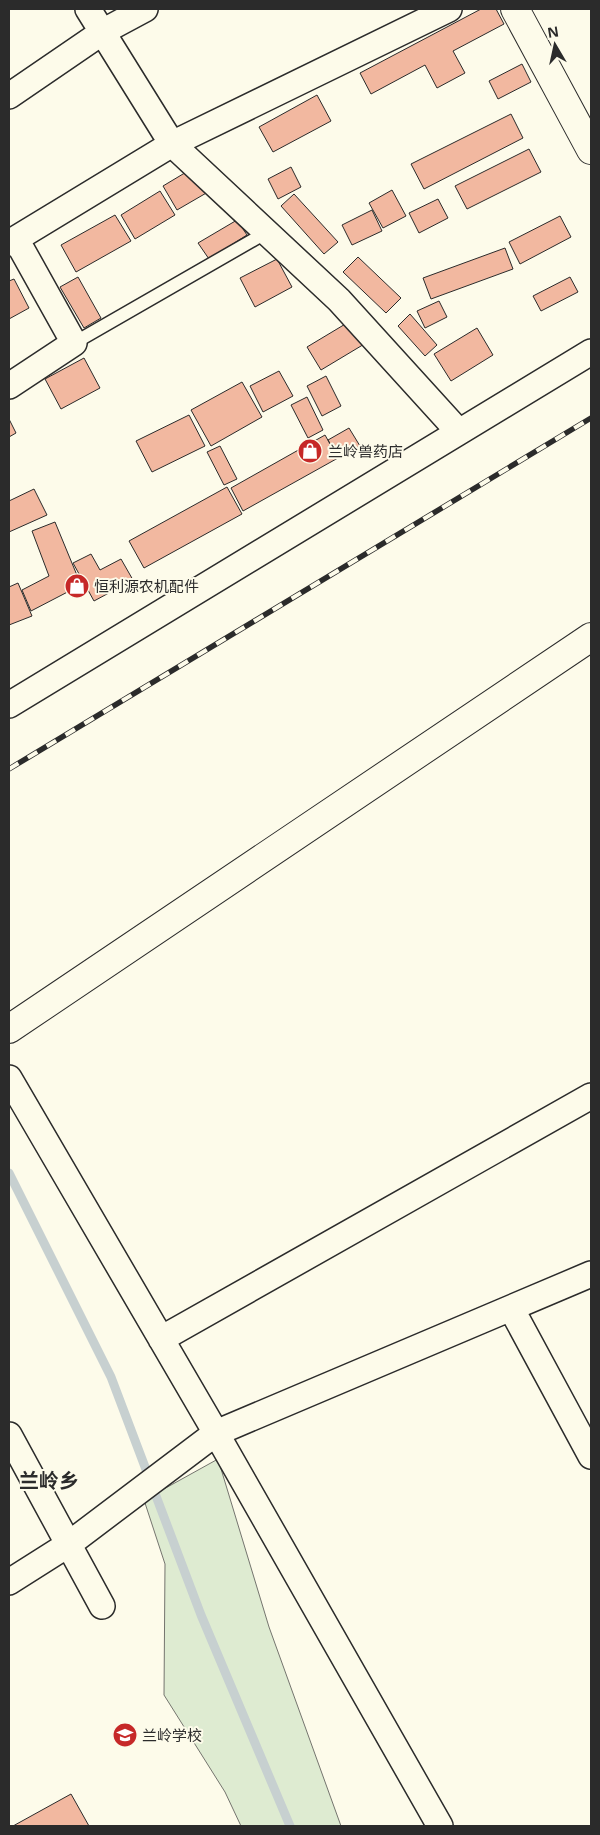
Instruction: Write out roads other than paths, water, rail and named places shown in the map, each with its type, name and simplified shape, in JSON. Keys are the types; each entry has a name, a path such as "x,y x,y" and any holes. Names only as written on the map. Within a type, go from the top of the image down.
{"street":[{"path":"88,9 104,31 172,144 339,300 459,432"},
{"path":"9,96 104,31 145,9"},
{"path":"9,386 74,343 12,241 172,144 449,9"},
{"path":"515,9 591,150"},
{"path":"9,705 591,352"},
{"path":"9,1029 591,637"},
{"path":"9,1078 216,1433 440,1826"},
{"path":"161,1339 591,1096"},
{"path":"9,1582 68,1544 216,1433 591,1274"},
{"path":"511,1308 591,1456"},
{"path":"9,1435 102,1606"}],"lane":[{"path":"74,343 267,232"}],"waterway":[{"path":"9,1173 111,1377 201,1615 290,1826"}],"railway":[{"path":"9,769 591,418"}],"place":[{"name":"兰岭兽药店","path":"310,451"},
{"name":"恒利源农机配件","path":"77,586"},
{"name":"兰岭学校","path":"125,1735"}],"district":[{"name":"兰岭乡","path":"49,1480"}]}
